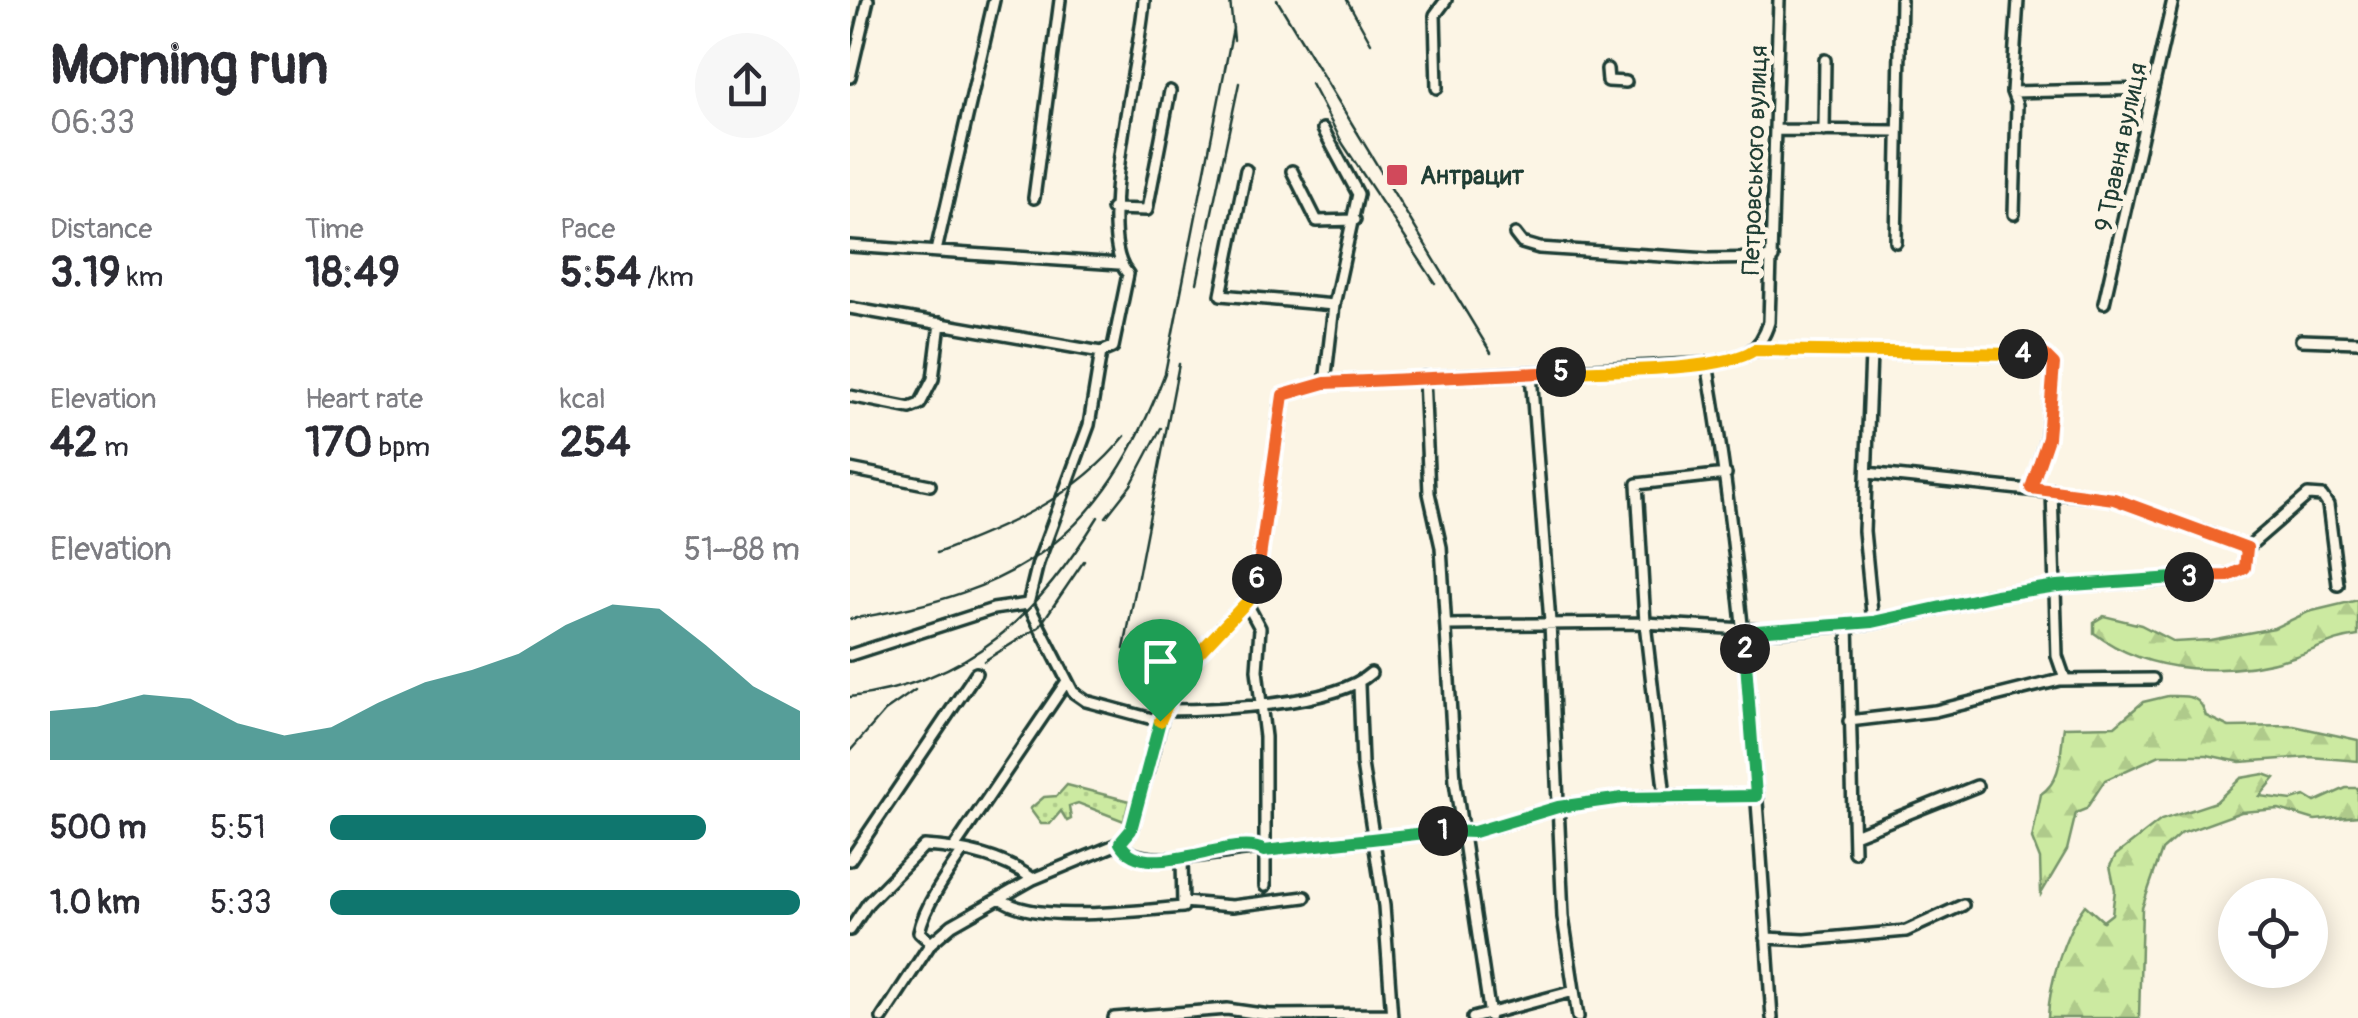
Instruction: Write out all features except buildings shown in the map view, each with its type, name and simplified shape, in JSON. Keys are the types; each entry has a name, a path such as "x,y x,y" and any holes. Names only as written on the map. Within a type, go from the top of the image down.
{"street":[{"path":"850,77 868,0"},
{"path":"936,251 994,0"},
{"path":"1034,198 1060,0"},
{"path":"850,308 1101,352 1113,347 1128,274 1119,264 1112,209 1142,38 1144,0"},
{"path":"1437,88 1435,15 1446,0"},
{"name":"Петровського вулиця","path":"1754,350 1769,322 1778,130 1779,0"},
{"path":"1896,242 1901,0"},
{"path":"2014,214 2017,106 2012,92 2018,0"},
{"name":"9 Травня вулиця","path":"2104,303 2173,0"},
{"path":"1824,131 1825,60"},
{"path":"1607,69 1608,81 1626,82"},
{"path":"2012,92 2152,89"},
{"path":"1112,209 1147,210 1170,91"},
{"path":"1323,129 1358,194 1334,305 1325,383"},
{"path":"1778,130 1898,131"},
{"path":"1246,170 1221,295 1334,305"},
{"path":"1292,172 1317,220 1354,220"},
{"path":"1515,234 1538,248 1708,260 1772,258"},
{"path":"850,246 1038,262 1119,264"},
{"path":"850,396 910,408 920,404 933,379 940,323"},
{"path":"2301,340 2358,342"},
{"path":"882,1018 931,943 1033,879 1120,843 1131,830 1162,716 1182,671 1256,592 1283,395 1325,383 1707,363 1738,359 1754,350 2045,355 2054,364 2054,402 2031,488"},
{"path":"1101,352 1090,424 1038,563 1028,604 1067,682 1086,701 1162,716 1261,705 1359,684 1371,673"},
{"path":"1871,354 1864,531 1873,622"},
{"path":"1707,363 1726,474 1744,632 1772,1018"},
{"path":"1531,374 1550,622 1563,917 1578,1017"},
{"path":"1424,377 1424,428 1430,445 1429,493 1442,547 1455,781 1490,1016"},
{"path":"850,469 930,485"},
{"path":"1867,473 2114,499 2247,548"},
{"path":"1665,798 1645,623 1637,484 1726,474"},
{"path":"2052,490 2057,656 2065,679"},
{"path":"1447,625 1645,623 1744,632 1873,622 2057,586 2228,576 2245,568 2247,548 2308,495 2322,496 2328,505 2338,585"},
{"path":"1246,602 1260,628 1257,670 1265,886"},
{"path":"850,655 993,610 1028,604"},
{"path":"1848,625 1854,852"},
{"path":"850,860 976,673"},
{"path":"1848,721 1934,711 2065,679 2153,679"},
{"path":"931,943 919,932 924,909 939,895 959,849 1067,682"},
{"path":"1114,1018 1227,1009 1269,1016 1392,1016 1384,906 1371,842 1359,684"},
{"path":"1854,835 1978,786"},
{"path":"1120,843 1125,852 1139,858 1182,859 1371,842 1464,828 1474,832 1558,807 1665,798 1756,796"},
{"path":"850,930 868,903 924,846 959,849 1018,868 1033,879"},
{"path":"1000,898 1012,908 1109,912 1183,907 1182,859"},
{"path":"1183,902 1232,906 1306,897"},
{"path":"1766,938 1804,940 1906,930 1964,905"},
{"path":"1473,1018 1574,991"}],"green space":[{"path":"2358,600 2358,636 2243,668 2164,664 2116,647 2094,633 2094,622 2104,616 2141,625 2174,642 2210,640 2274,628 2308,612"},
{"path":"2168,696 2192,698 2206,716 2229,727 2294,726 2358,740 2358,761 2310,757 2240,762 2207,755 2160,755 2105,780 2086,809 2076,813 2067,850 2041,894 2040,859 2032,839 2041,794 2057,773 2064,727 2115,726 2143,702"},
{"path":"2264,774 2275,778 2260,796 2292,800 2305,796 2315,802 2346,788 2358,788 2358,816 2315,820 2279,809 2241,812 2180,834 2162,850 2142,908 2139,1018 2048,1018 2059,959 2077,916 2085,905 2103,921 2112,914 2115,890 2110,866 2116,855 2161,820 2216,802 2241,778"},
{"path":"1067,785 1129,801 1124,821 1078,803 1069,806 1071,819 1067,821 1061,811 1050,824 1041,824 1030,809 1044,797 1057,796"}],"railway":[{"path":"1230,0 1234,40"},
{"path":"1277,0 1491,353"},
{"path":"1347,0 1371,43"},
{"path":"850,619 963,593 1008,573 1048,548 1083,516 1114,477 1141,430 1165,373 1233,28"},
{"path":"1197,283 1239,83"},
{"path":"1311,84 1343,144 1435,283"},
{"path":"1124,649 1179,364"},
{"path":"1106,517 1131,485 1161,428"},
{"path":"937,553 1015,520 1063,493 1125,436"},
{"path":"850,697 893,689 931,676 965,660 996,638 1050,585 1098,517"},
{"path":"984,661 1039,627 1084,561"},
{"path":"850,751 885,711 915,690"}],"place":[{"name":"Антрацит","path":"1397,175"}],"route":[{"path":"1754,350 1775,354 2045,355 2054,364 2054,402 2048,438 2031,488 2114,499 2247,548 2245,568 2228,576 2057,586 1873,622 1744,632 1756,796 1622,798 1558,807 1474,832 1464,828 1371,842 1264,851 1242,849 1182,859 1139,858 1125,852 1120,843 1131,830 1160,721 1182,671 1256,592 1283,395 1325,383 1712,363 1738,359 1754,350"}]}
